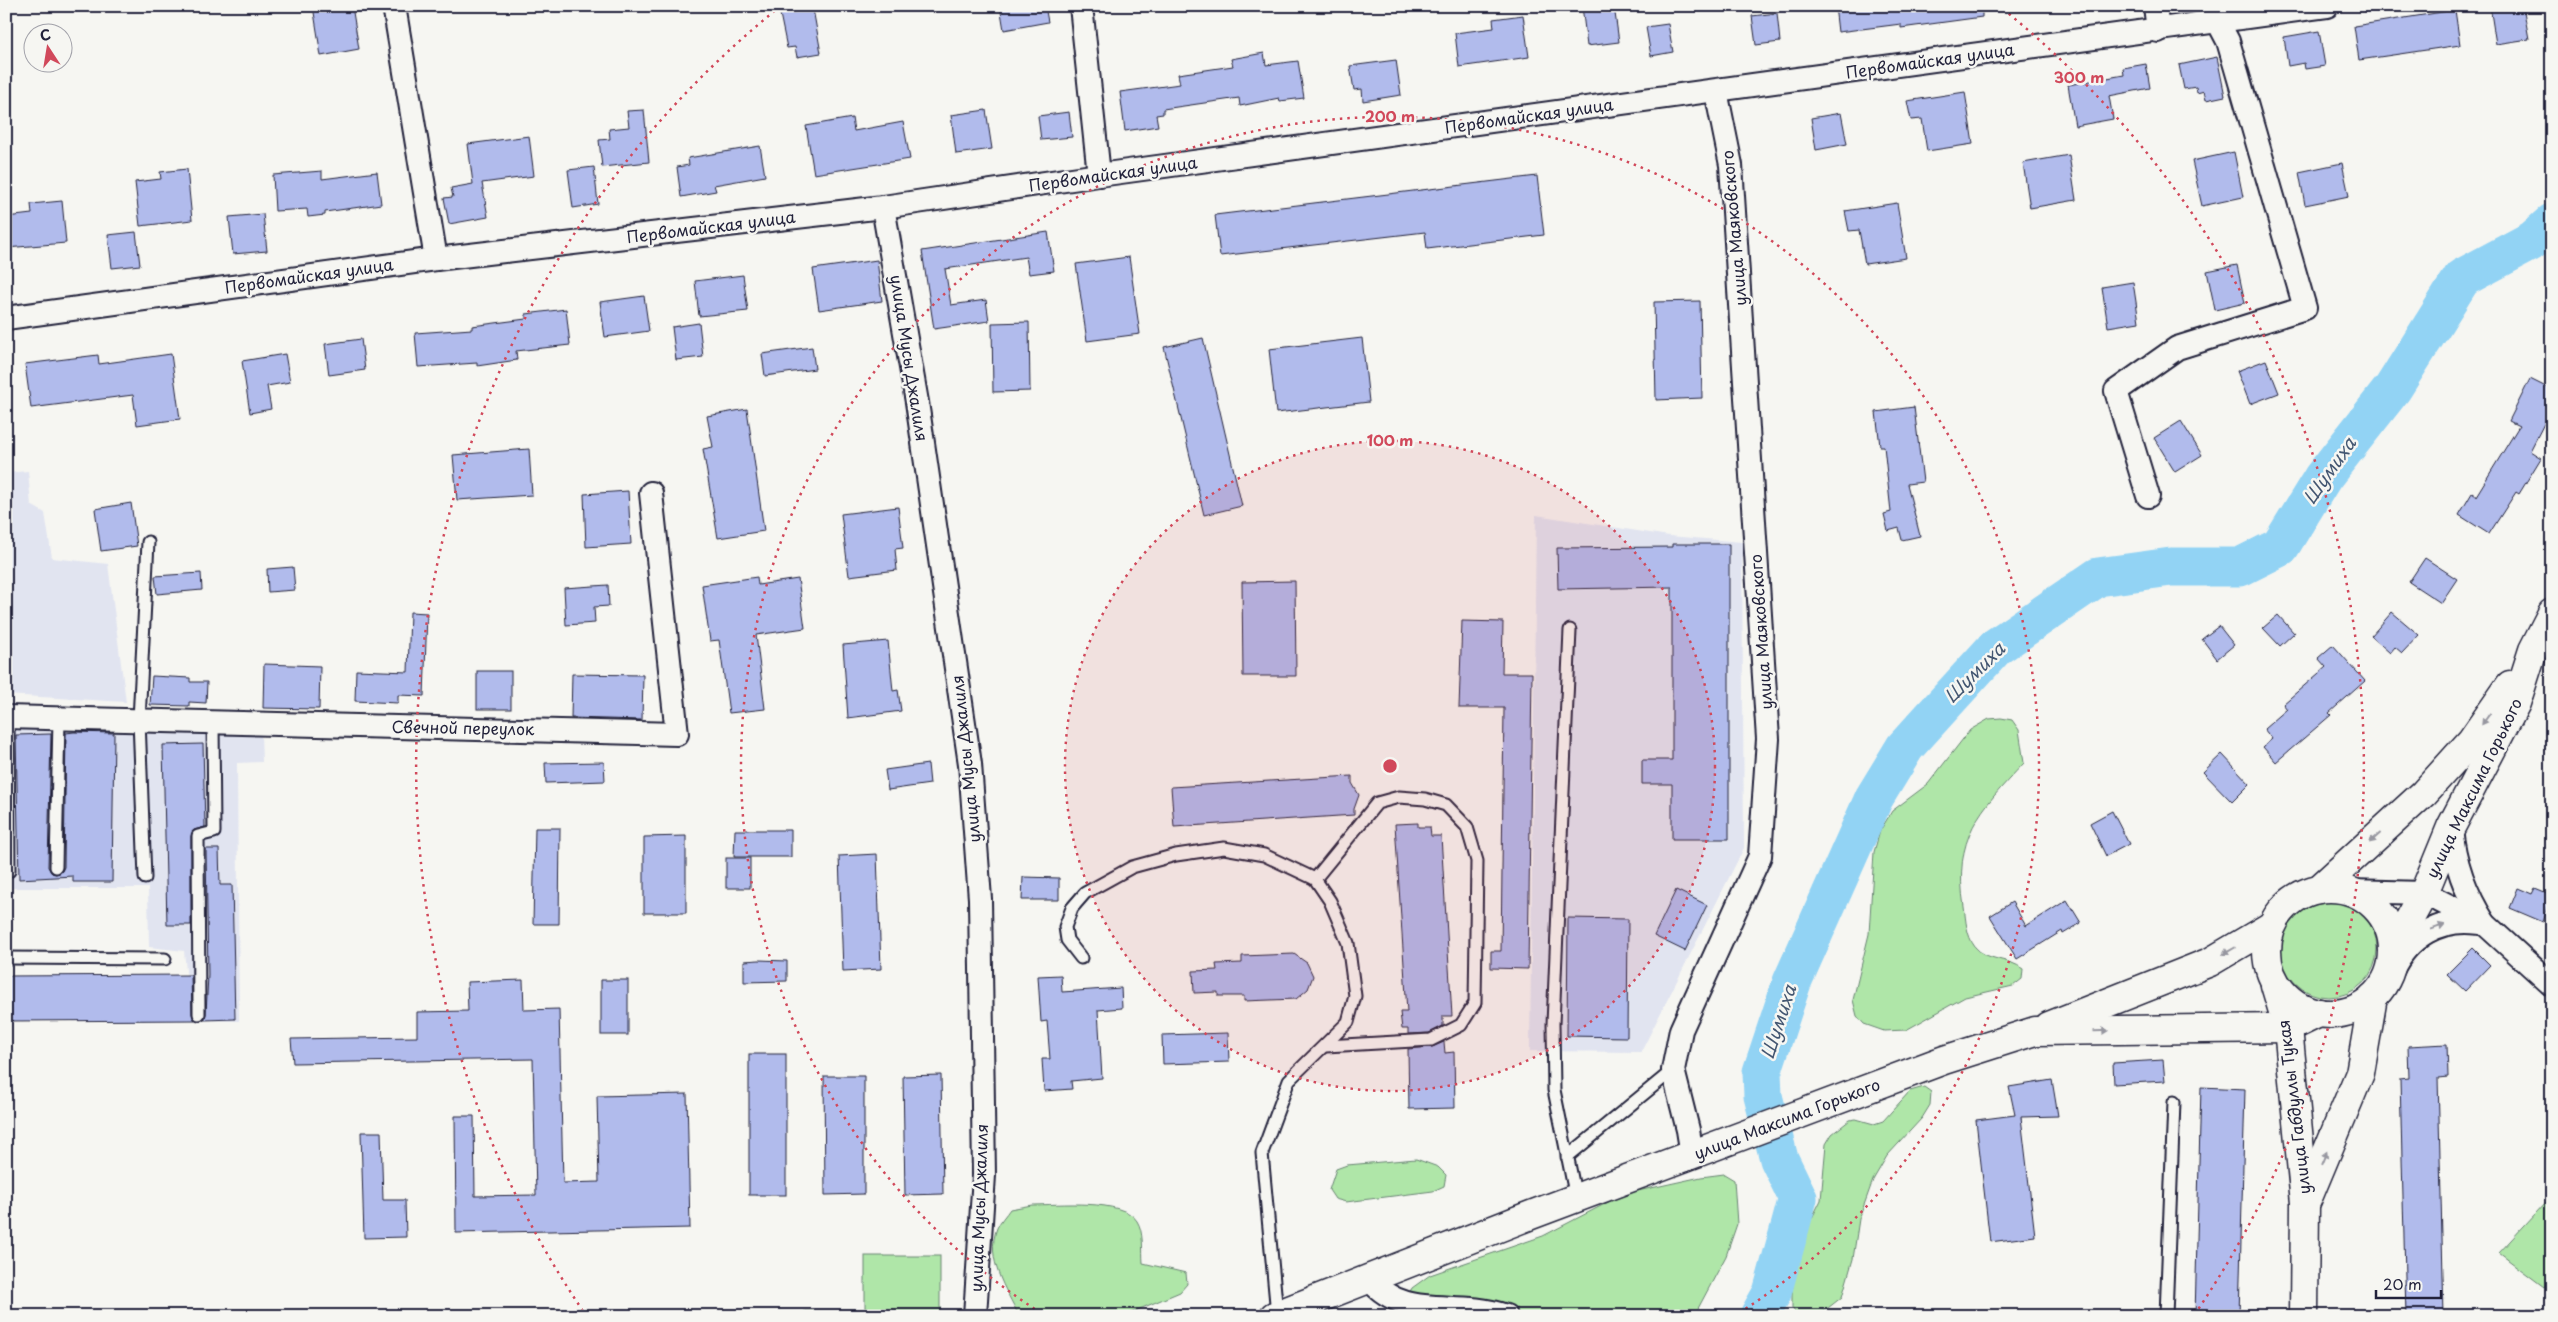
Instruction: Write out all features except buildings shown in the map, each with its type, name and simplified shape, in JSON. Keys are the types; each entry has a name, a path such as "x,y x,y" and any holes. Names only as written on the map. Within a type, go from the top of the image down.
{"main road":[{"name":"улица Максима Горького","path":"2534,650 2471,741 2424,793 2319,888 2299,895 2282,908 2271,926 2266,954 2274,982 2286,996 2301,1007 2319,1013 2338,1013 2357,1008 2373,997 2424,893 2451,827 2516,703 2534,650 2552,613"},
{"name":"улица Максима Горького","path":"2319,888 2350,891 2366,899 2380,913 2389,929 2392,960"},
{"path":"2035,1031 2210,962 2271,926"},
{"name":"улица Габдуллы Тукая","path":"2274,982 2288,1028 2305,1203 2304,1316"},
{"name":"улица Габдуллы Тукая","path":"2305,1203 2360,1073 2373,997"},
{"name":"улица Максима Горького","path":"1276,1315 1692,1154 1944,1060 2035,1031 2288,1028 2319,1013"}],"street":[{"path":"394,6 436,259"},
{"path":"1081,6 1099,175"},
{"path":"2155,6 2158,31"},
{"name":"Первомайская улица","path":"6,318 436,259 884,207 1099,175 2158,31 2327,6"},
{"path":"2148,496 2116,391 2177,348 2306,308 2228,42 2218,22"},
{"name":"улица Маяковского","path":"1692,1154 1673,1070 1681,1030 1760,856 1768,739 1732,165 1716,91"},
{"name":"улица Мусы Джалиля","path":"884,207 917,402 970,764 980,899 984,1175 975,1316"},
{"name":"Свечной переулок","path":"7,716 677,734 651,492"},
{"path":"2451,827 2454,853 2461,878 2485,924"},
{"path":"2350,891 2424,893 2485,924 2552,985"},
{"path":"2392,960 2429,930 2456,922 2485,924"},
{"path":"1369,1279 1377,1292 1390,1303 1408,1312 1431,1314 1490,1310 1506,1316"}],"lane":[{"path":"145,878 139,720 148,542"},
{"path":"1570,630 1553,1024 1554,1090 1576,1198"},
{"path":"7,716 9,871"},
{"path":"56,867 59,718"},
{"path":"199,1014 198,836 214,832 213,722"},
{"path":"1315,879 1377,803 1400,797 1425,798 1446,805 1467,827 1477,861 1475,1002 1461,1025 1431,1040 1326,1046"},
{"path":"1081,958 1067,940 1065,927 1072,908 1085,893 1132,867 1176,855 1224,848 1264,855 1315,879 1330,901 1348,943 1355,996 1348,1022 1326,1046 1289,1080 1262,1153 1276,1315"},
{"path":"6,958 165,959"},
{"path":"1568,1157 1673,1070"},
{"path":"2166,1316 2174,1102"}],"shaded area":[{"path":"28,471 31,505 45,513 52,558 108,564 126,702 6,695 6,473"},
{"path":"1536,515 1669,536 1742,542 1744,848 1641,1052 1530,1051"},
{"path":"6,724 261,734 262,762 237,763 239,1021 191,1020 184,951 149,947 148,888 6,888"}],"green space":[{"path":"2001,718 2012,720 2019,730 2024,763 1982,811 1973,827 1966,843 1962,862 1962,883 1967,927 1975,947 1985,955 2018,965 2023,969 2022,979 2013,986 1965,997 1906,1030 1884,1031 1864,1024 1857,1016 1853,1000 1869,934 1874,852 1880,831 1892,811 1928,784 1970,730 1989,719"},
{"path":"2329,901 2347,904 2363,915 2374,931 2377,949 2374,967 2363,983 2347,994 2329,997 2311,994 2295,983 2284,967 2281,949 2284,931 2295,915 2311,904"},
{"path":"1924,1087 1931,1092 1930,1105 1922,1118 1887,1156 1873,1180 1859,1219 1853,1259 1842,1297 1819,1315 1798,1316 1792,1308 1792,1291 1803,1236 1821,1200 1826,1144 1832,1134 1850,1120 1856,1119 1874,1124 1883,1121 1910,1091"},
{"path":"1416,1159 1438,1167 1446,1175 1444,1186 1433,1191 1346,1202 1335,1199 1329,1190 1336,1169 1347,1165"},
{"path":"1724,1174 1734,1180 1737,1224 1726,1256 1694,1316 1396,1316 1412,1288 1430,1275 1543,1236 1624,1194 1701,1177"},
{"path":"2547,1201 2552,1204 2552,1278 2544,1287 2499,1253"},
{"path":"1088,1204 1118,1209 1129,1214 1137,1221 1141,1230 1143,1263 1186,1273 1187,1284 1180,1292 1123,1316 1019,1316 1003,1284 995,1262 994,1240 998,1225 1010,1209 1032,1205"},
{"path":"865,1256 940,1256 940,1316 865,1316"},
{"path":"805,1311 861,1311 861,1316 805,1316"}],"waterway":[{"name":"Шумиха","path":"1759,1316 1772,1293 1798,1198 1779,1159 1763,1096 1762,1072 1792,982 1874,798 1905,747 1996,647 2098,577 2171,567 2240,567 2280,547 2323,477 2393,388 2462,278 2533,240 2552,223"}]}
